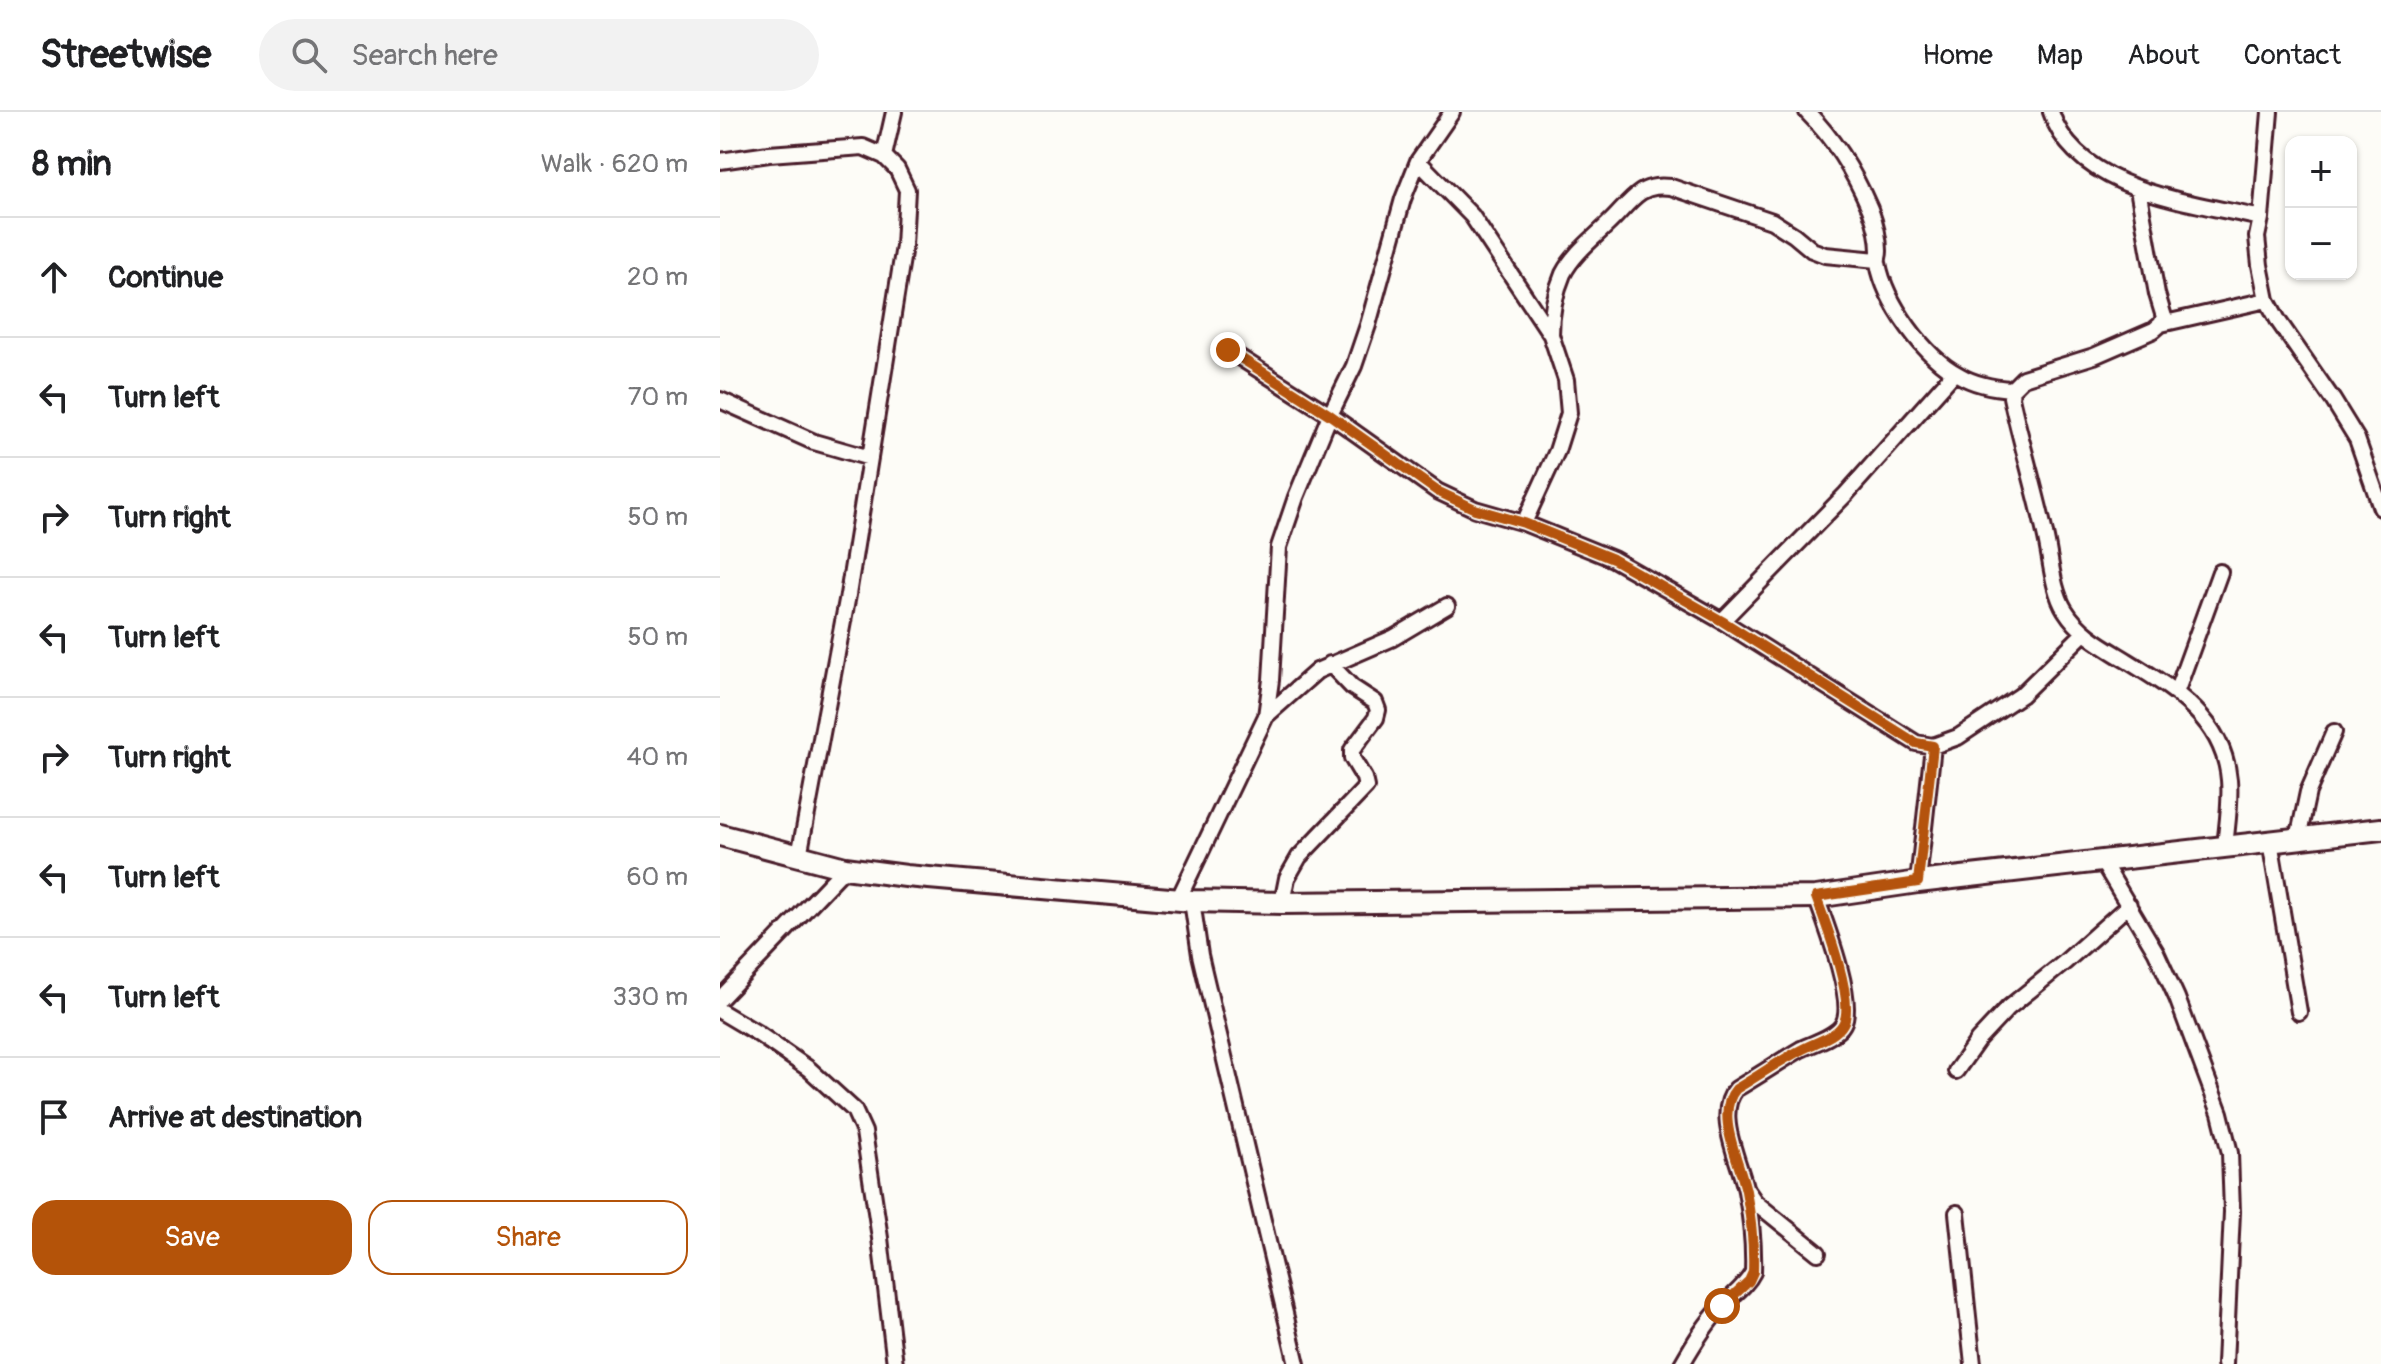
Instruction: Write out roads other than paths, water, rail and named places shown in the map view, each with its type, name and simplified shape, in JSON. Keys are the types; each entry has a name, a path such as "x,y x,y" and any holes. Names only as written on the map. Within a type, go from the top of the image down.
{"street":[{"path":"884,156 894,112"},
{"path":"1297,1364 1185,900 1266,716 1279,547 1296,497 1354,366 1403,199 1418,161 1452,112"},
{"path":"1807,112 1838,150 1870,210 1877,233 1877,260 1899,316 1930,352 1954,373 1980,383 2012,389"},
{"path":"2051,112 2056,127 2089,162 2138,189 2261,218"},
{"path":"2270,112 2257,237 2267,300 2357,439 2381,508"},
{"path":"720,161 863,147 884,156 897,169 907,190 904,246 848,595 799,856"},
{"path":"1418,161 1472,216 1551,335 1566,380 1569,413 1557,451 1524,523"},
{"path":"1551,335 1554,297 1575,256 1641,192 1660,186 1772,221 1812,250 1825,255 1877,260"},
{"path":"2138,189 2164,317 2161,324 2094,356 2023,378 2012,389 2011,397 2063,607 2083,634 2176,693 2194,707 2215,733 2224,752 2229,777 2230,802 2225,847"},
{"path":"2161,324 2267,300"},
{"path":"1228,350 1330,415 1437,491 1475,509 1524,523 1613,559 1722,621 1916,743 1933,746 1958,737 2021,695 2083,634"},
{"path":"1722,621 1846,494 1954,373"},
{"path":"720,400 814,442 870,458"},
{"path":"2176,693 2220,572"},
{"path":"1266,716 1317,671 1393,638 1447,606"},
{"path":"1282,903 1287,878 1299,857 1366,787 1352,758 1352,750 1376,718 1378,710 1375,702 1352,687 1330,664"},
{"path":"2298,839 2308,792 2334,732"},
{"path":"1918,882 1933,746"},
{"path":"720,835 845,868 921,878 1185,900 1282,903 1816,897 1918,882 2381,829"},
{"path":"2270,841 2299,1012"},
{"path":"2102,861 2156,952 2177,998 2220,1113 2230,1153 2232,1212 2225,1364"},
{"path":"720,999 845,868"},
{"path":"1682,1364 1700,1332 1749,1281 1753,1272 1746,1189 1728,1127 1730,1096 1736,1089 1844,1024 1847,1008 1844,988 1832,939 1816,897"},
{"path":"1956,1071 1978,1040 2008,1008 2129,905"},
{"path":"720,1011 809,1069 854,1110 864,1132 895,1364"},
{"path":"1746,1189 1755,1202 1818,1253"},
{"path":"1957,1213 1973,1364"}]}
